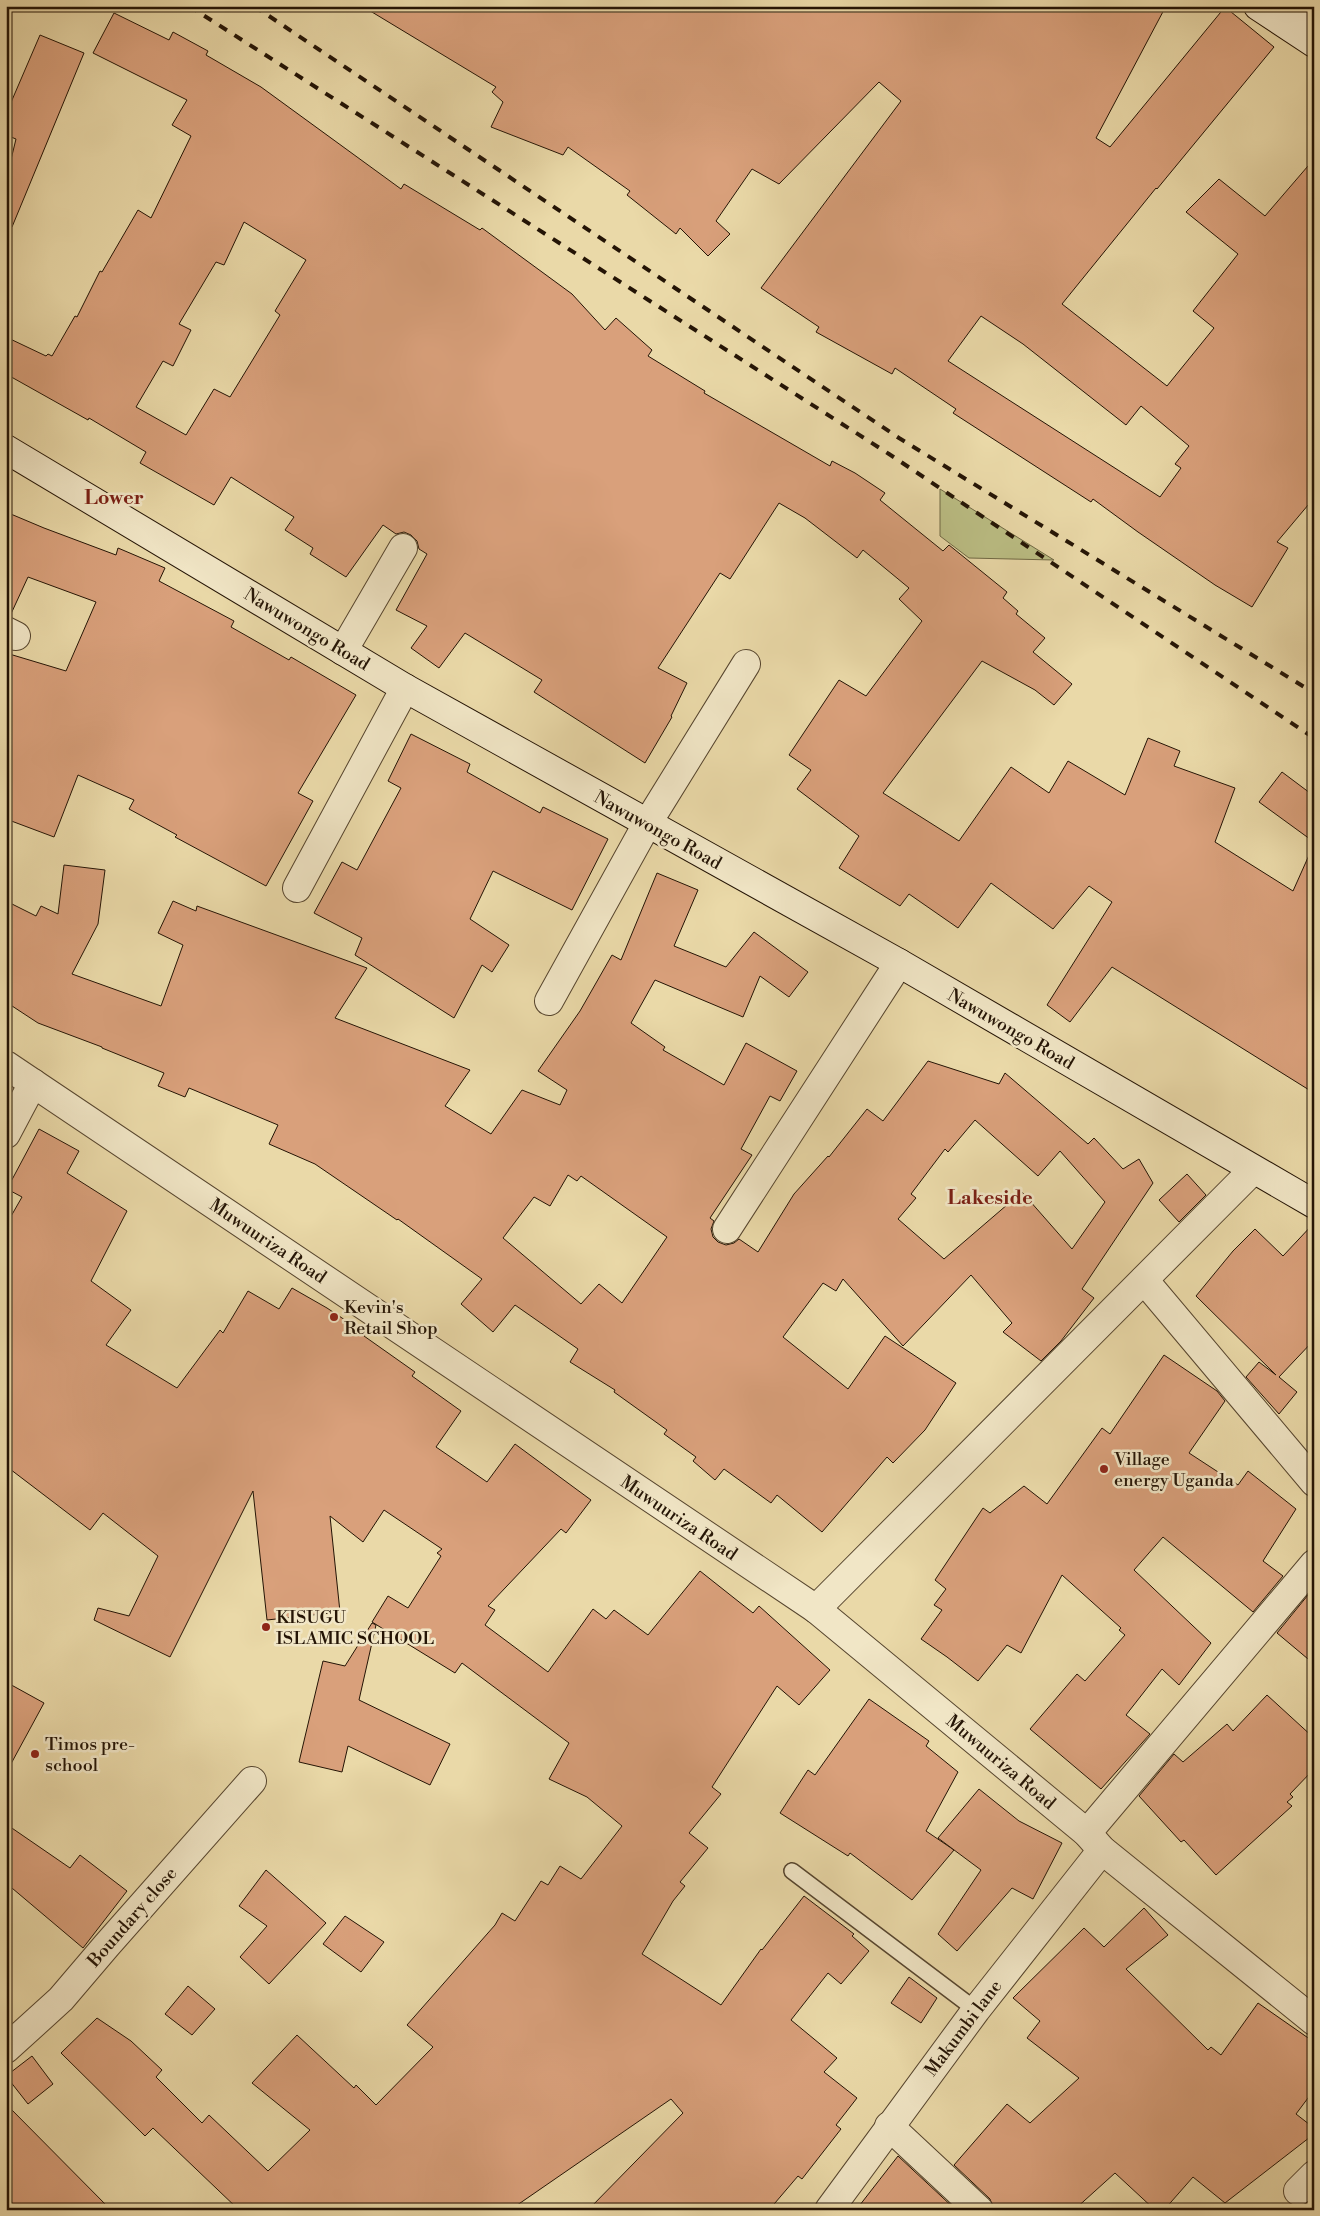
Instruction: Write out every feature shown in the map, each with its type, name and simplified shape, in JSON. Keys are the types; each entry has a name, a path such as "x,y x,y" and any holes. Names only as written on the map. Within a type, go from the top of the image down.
{"street":[{"path":"1258,6 1303,36 1309,6"},
{"name":"Nawuwongo Road","path":"6,449 405,688 899,963 1314,1204"},
{"path":"344,651 403,548"},
{"path":"549,1001 647,824 746,664"},
{"path":"297,888 405,688"},
{"path":"727,1229 899,963"},
{"name":"Muwuuriza Road","path":"6,1065 816,1609 1094,1841 1314,2021"},
{"path":"6,1134 33,1083"},
{"path":"816,1609 1253,1170"},
{"path":"1144,1280 1314,1482"},
{"name":"Makumbi lane","path":"829,2210 976,2010 1094,1841 1314,1564"},
{"name":"Boundary close","path":"6,2049 62,2000 114,1937 252,1781"},
{"path":"889,2126 979,2210"}],"lane":[{"path":"792,1871 976,2010"}],"green space":[{"path":"940,489 1054,560 969,558 940,536"}],"building":[{"path":"362,6 1166,6 1096,138 1110,147 1225,7 1274,47 1062,304 1167,386 1214,328 1193,311 1238,254 1186,212 1219,179 1265,216 1314,159 1314,498 1277,542 1288,548 1252,607 1215,585 1093,499 1091,502 953,413 956,409 895,368 892,374 816,332 819,327 761,288 901,101 879,82 779,184 752,169 716,221 730,234 708,256 680,228 676,234 627,195 630,191 568,147 563,155 491,127 503,102 492,92 496,87","holes":["981,316 1023,344 1126,425 1141,406 1189,446 1175,464 1181,468 1160,497 948,361"]},
{"path":"114,13 169,40 173,32 208,51 206,55 261,87 401,189 404,184 480,230 482,228 572,294 605,330 616,318 652,350 648,356 705,391 704,393 830,466 832,461 855,473 885,493 880,500 943,551 949,545 1007,592 1003,598 1018,611 1016,614 1045,638 1033,652 1072,684 1054,705 1035,690 982,661 883,793 959,841 1011,767 1049,793 1068,761 1125,795 1148,738 1180,751 1174,766 1235,788 1215,842 1293,891 1314,844 1314,1093 1112,967 1070,1022 1047,1005 1112,902 1089,886 1053,929 991,883 958,928 909,894 900,906 839,868 859,836 797,789 811,770 789,755 839,680 866,696 922,621 899,599 909,588 863,550 857,558 805,518 779,503 730,579 720,573 658,668 687,683 672,717 645,763 534,692 542,680 465,633 439,668 411,648 427,626 396,610 427,554 419,549 417,541 411,535 404,532 396,534 383,525 346,577 310,554 313,548 285,530 294,517 231,477 214,505 140,463 146,452 89,418 88,420 6,374 6,337 46,356 48,354 52,356 75,316 77,317 100,271 102,272 138,210 151,218 191,136 172,125 187,100 93,53","holes":["244,222 306,260 275,311 280,315 230,397 214,389 186,435 136,407 163,361 173,366 191,330 179,324 216,262 224,265"]},
{"path":"40,35 84,53 12,227 6,225 6,180 16,139 6,135 6,114"},
{"path":"6,512 116,555 118,548 165,568 159,581 234,621 231,627 289,660 291,657 356,695 298,793 313,801 266,886 175,837 177,835 129,809 134,800 78,775 54,837 6,819 6,653 66,671 96,602 28,577 10,616 6,616"},
{"path":"411,734 470,764 467,772 540,813 543,807 608,839 572,910 493,871 470,919 509,945 492,972 482,965 454,1018 355,955 362,938 314,913 342,862 357,870 401,788 388,781"},
{"path":"1282,772 1314,796 1314,842 1259,802"},
{"path":"64,865 105,870 98,924 72,974 161,1006 183,945 158,933 173,901 196,911 197,906 367,968 335,1018 470,1070 445,1106 491,1134 522,1090 560,1105 567,1090 538,1071 580,1011 612,955 621,960 657,873 698,890 674,946 726,967 754,932 808,972 789,997 760,976 743,1017 655,980 631,1023 665,1047 663,1050 724,1085 746,1043 797,1071 780,1101 770,1096 741,1149 752,1155 710,1218 714,1221 711,1229 713,1237 718,1242 726,1245 734,1243 739,1239 758,1252 794,1194 829,1157 867,1109 883,1121 928,1061 999,1084 1005,1073 1088,1144 1094,1138 1123,1169 1139,1159 1153,1183 1082,1289 1094,1298 1061,1341 1041,1361 1003,1332 1012,1323 971,1275 903,1346 843,1279 836,1291 823,1283 783,1337 848,1389 885,1336 956,1383 925,1430 893,1463 887,1457 822,1532 777,1495 771,1503 724,1469 715,1480 693,1461 696,1457 664,1434 667,1430 614,1392 615,1390 570,1362 578,1349 515,1305 493,1332 461,1304 482,1279 398,1219 315,1164 269,1144 278,1125 189,1088 185,1097 158,1086 164,1073 38,1023 6,1002 6,901 36,916 41,906 58,914","holes":["975,1120 1038,1176 1060,1151 1105,1202 1072,1249 1022,1192 944,1259 898,1219 916,1198 911,1194 945,1149 948,1152","568,1175 577,1181 581,1176 667,1237 622,1303 599,1284 581,1304 503,1238 534,1197 550,1206"]},
{"path":"39,1129 79,1151 67,1173 127,1211 91,1281 131,1310 106,1345 177,1388 220,1330 223,1333 248,1291 279,1309 292,1288 366,1334 364,1336 415,1372 412,1376 461,1411 436,1447 487,1482 515,1444 591,1500 566,1533 561,1529 488,1606 495,1610 485,1625 548,1672 593,1609 606,1619 614,1610 648,1635 700,1571 753,1613 759,1606 830,1670 799,1705 777,1686 712,1787 721,1794 689,1833 708,1848 680,1882 685,1886 673,1901 642,1954 721,2005 761,1949 804,1896 854,1934 852,1936 869,1951 841,1984 828,1973 791,2020 837,2058 824,2072 857,2098 836,2125 841,2129 802,2179 798,2176 769,2210 588,2210 683,2113 671,2099 510,2210 239,2210 153,2128 145,2136 61,2053 97,2018 131,2041 162,2070 156,2077 202,2123 209,2115 268,2171 310,2130 252,2083 297,2035 354,2088 356,2085 376,2105 433,2047 407,2025 495,1925 502,1913 515,1921 541,1881 548,1885 560,1866 581,1879 622,1826 587,1797 549,1779 569,1743 462,1663 455,1673 372,1622 388,1596 408,1608 441,1556 437,1553 442,1549 384,1510 363,1542 330,1516 340,1612 267,1620 253,1491 170,1657 94,1620 98,1608 129,1616 158,1556 103,1513 90,1530 6,1466 6,1225 22,1197 7,1189"},
{"path":"1187,1174 1206,1195 1179,1222 1159,1200"},
{"path":"1314,1223 1314,1340 1279,1377 1297,1392 1279,1414 1246,1377 1259,1362 1276,1375 1196,1296 1233,1251 1255,1229 1283,1256"},
{"path":"1164,1355 1217,1391 1225,1401 1189,1453 1238,1485 1248,1471 1296,1509 1263,1561 1283,1576 1253,1612 1163,1537 1134,1570 1211,1643 1179,1685 1162,1669 1126,1715 1150,1734 1101,1789 1030,1729 1077,1674 1085,1681 1125,1635 1119,1630 1121,1628 1062,1575 1021,1653 1007,1645 978,1681 921,1639 942,1610 934,1605 946,1589 935,1580 983,1508 990,1513 1024,1486 1047,1504 1102,1428 1110,1434"},
{"path":"1308,1595 1314,1599 1314,1664 1277,1633"},
{"path":"372,1623 376,1625 359,1700 450,1744 430,1785 348,1746 342,1772 299,1762 323,1661 345,1666"},
{"path":"6,1682 44,1703 6,1773"},
{"path":"1267,1695 1314,1738 1314,1769 1290,1794 1293,1797 1287,1802 1292,1806 1216,1875 1184,1840 1181,1842 1139,1796 1174,1754 1183,1762 1227,1724 1233,1731"},
{"path":"869,1699 929,1741 926,1746 958,1772 926,1831 954,1850 912,1900 850,1853 848,1856 780,1813 808,1770 815,1775"},
{"path":"979,1789 1019,1821 1062,1843 1033,1899 1012,1888 957,1951 938,1934 981,1870 938,1838"},
{"path":"6,1824 70,1868 80,1855 127,1891 83,1948 6,1883"},
{"path":"266,1870 326,1923 269,1984 240,1957 267,1926 239,1906"},
{"path":"1144,1908 1168,1935 1126,1969 1208,2050 1211,2047 1221,2055 1258,2003 1314,2042 1314,2090 1296,2114 1314,2128 1314,2134 1225,2203 1193,2177 1164,2210 1155,2210 1115,2173 1074,2210 994,2210 990,2199 954,2165 1007,2104 1030,2123 1079,2078 1027,2038 1040,2021 1013,1998 1084,1928 1104,1947"},
{"path":"345,1916 384,1942 361,1972 323,1944"},
{"path":"909,1977 937,1998 921,2023 891,2003"},
{"path":"188,1986 215,2009 192,2035 165,2014"},
{"path":"32,2056 53,2084 28,2104 6,2076"},
{"path":"6,2104 111,2210 6,2210"},
{"path":"898,2156 956,2210 856,2210"}],"railway":[{"path":"189,6 889,454 1314,738"},
{"path":"254,6 899,438 1314,693"}],"place":[{"name":"Kevin's Retail Shop","path":"334,1317"},
{"name":"Village energy Uganda","path":"1104,1469"},
{"name":"KISUGU ISLAMIC SCHOOL","path":"266,1627"},
{"name":"Timos pre- school","path":"35,1754"}],"district":[{"name":"Lower","path":"114,497"},
{"name":"Lakeside","path":"990,1197"}]}
